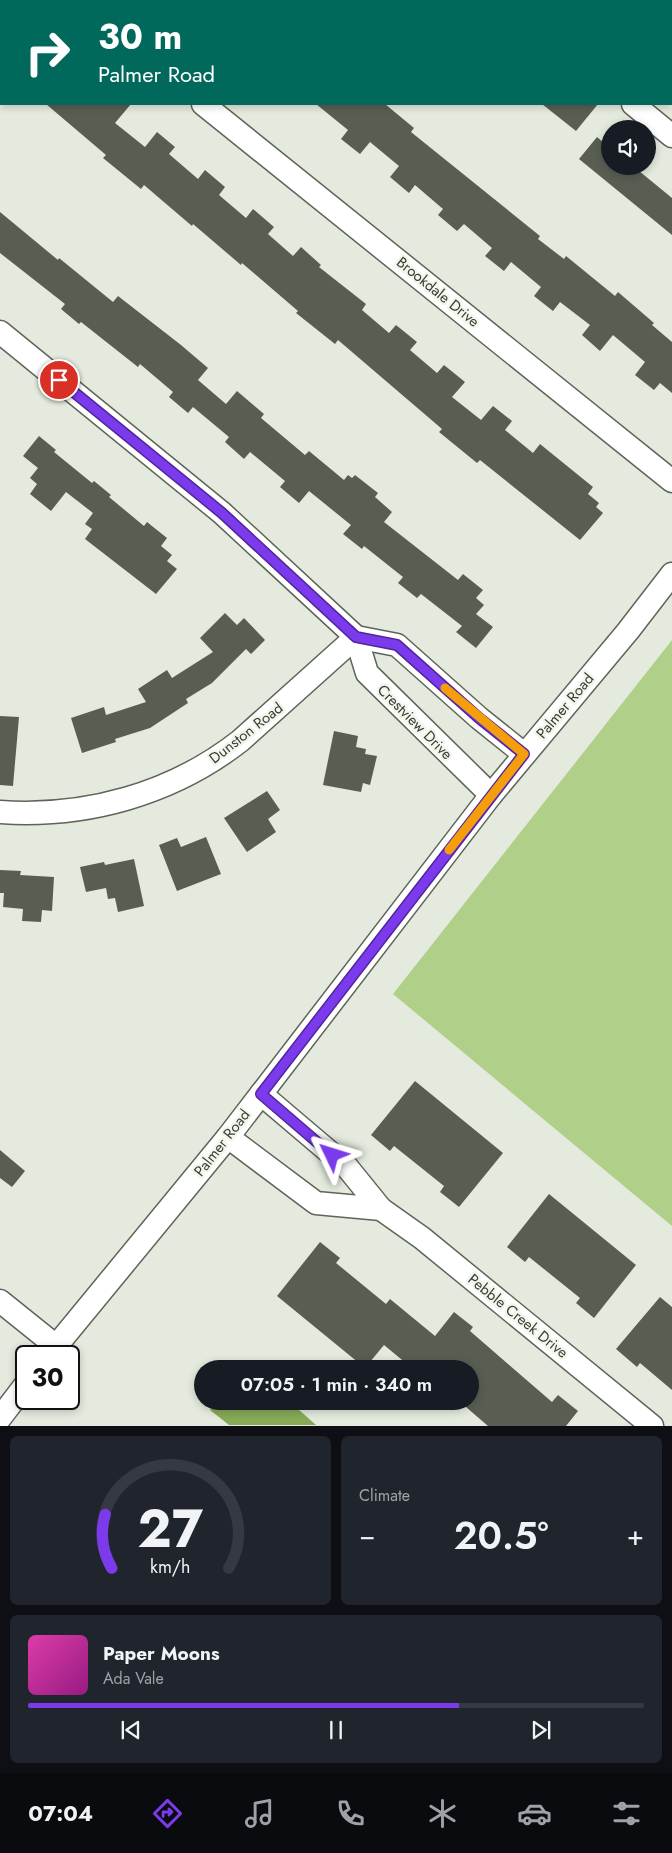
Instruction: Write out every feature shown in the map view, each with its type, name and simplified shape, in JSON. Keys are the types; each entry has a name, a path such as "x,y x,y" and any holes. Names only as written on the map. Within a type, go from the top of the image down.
{"street":[{"name":"Brookdale Drive","path":"205,105 672,481"},
{"path":"634,105 672,136"},
{"path":"0,332 222,513 356,637 397,645 479,718 524,754"},
{"name":"Palmer Road","path":"57,1345 228,1137 491,795 628,631 672,574"},
{"name":"Crestview Drive","path":"356,637 367,673 491,795"},
{"name":"Dunston Road","path":"0,812 60,813 94,807 166,785 203,766 240,741 356,637"},
{"name":"Pebble Creek Drive","path":"261,1094 347,1167 381,1209 430,1244 650,1425"},
{"path":"228,1137 316,1203 381,1209"},
{"path":"0,1301 46,1345"},
{"path":"0,1418 15,1398"}],"shaded area":[{"path":"672,640 672,1226 393,994"},
{"path":"210,1410 299,1410 316,1425 229,1425"}],"building":[{"path":"47,105 130,105 115,123 145,147 157,132 175,147 169,154 198,179 205,170 225,187 219,195 246,218 253,209 274,227 268,234 293,256 301,247 321,265 319,267 366,304 362,310 389,333 396,325 417,342 410,350 437,373 444,365 465,382 452,397 481,420 493,406 512,421 505,430 533,453 540,444 593,487 588,494 599,503 596,507 603,513 580,540 480,460 477,463 439,432 442,429 338,340 335,344 296,313 298,311 242,263 241,265 144,185 141,189 103,158 106,155"},
{"path":"317,105 386,105 414,128 411,132 540,236 538,239 564,259 566,256 615,296 618,292 654,323 652,325 672,342 672,393 660,383 654,390 635,375 645,362 613,335 600,351 582,335 590,325 560,302 553,311 534,296 541,287 511,262 504,271 485,256 492,248 464,224 457,231 438,215 443,209 415,185 409,193 390,177 399,166 370,142 360,154 341,139 348,130"},
{"path":"543,105 597,105 576,131"},
{"path":"597,137 601,140 601,175 644,175 672,198 672,235 579,159"},
{"path":"0,212 113,302 118,296 181,345 208,368 198,380 226,404 237,391 264,414 261,418 305,455 309,451 344,480 348,475 352,478 355,475 378,493 375,497 392,512 384,522 458,580 463,574 483,590 476,598 484,605 476,614 493,627 476,648 456,632 462,626 421,594 417,598 398,583 403,577 364,546 362,549 343,534 351,525 309,491 299,503 280,487 285,481 250,452 244,459 225,442 229,437 193,407 188,413 169,397 173,392 140,364 138,367 81,322 79,324 61,309 65,304 0,253"},
{"path":"39,436 56,450 54,452 92,483 94,481 111,495 109,497 144,526 147,522 167,538 161,546 172,555 167,561 177,569 156,594 85,539 92,529 85,524 93,513 66,492 51,511 30,494 37,484 30,478 38,468 23,456"},
{"path":"225,613 237,625 244,618 265,640 251,654 246,649 212,683 186,699 188,703 150,728 115,739 116,742 82,753 71,718 104,707 106,715 146,702 138,689 167,670 172,678 213,652 200,638"},
{"path":"0,716 19,717 13,786 0,785"},
{"path":"334,731 358,736 356,747 366,749 365,754 377,756 370,785 363,783 361,792 323,785"},
{"path":"267,791 280,810 268,819 276,832 247,852 224,818"},
{"path":"206,837 221,874 177,891 159,845 177,838 181,847"},
{"path":"134,859 144,906 118,912 115,898 108,899 106,888 86,892 80,867 104,862 105,865"},
{"path":"0,870 21,871 20,875 54,877 52,911 42,910 41,922 22,921 23,909 3,907 4,893 0,893"},
{"path":"415,1081 503,1153 459,1207 440,1192 444,1186 394,1146 390,1151 371,1135"},
{"path":"0,1150 25,1171 12,1187 0,1178"},
{"path":"549,1194 636,1265 594,1318 576,1303 580,1298 529,1257 525,1262 507,1247"},
{"path":"320,1242 340,1258 336,1263 386,1304 390,1299 435,1336 454,1312 473,1327 470,1331 552,1402 558,1395 578,1411 566,1426 488,1426 469,1410 479,1410 479,1360 402,1360 384,1345 372,1360 355,1360 277,1296"},
{"path":"660,1297 672,1307 672,1390 640,1363 637,1367 616,1349"}],"slow traffic":[{"path":"445,688 524,754 449,850"}],"route":[{"path":"59,380 222,513 356,637 397,645 479,718 524,754 261,1094 332,1155"}]}
